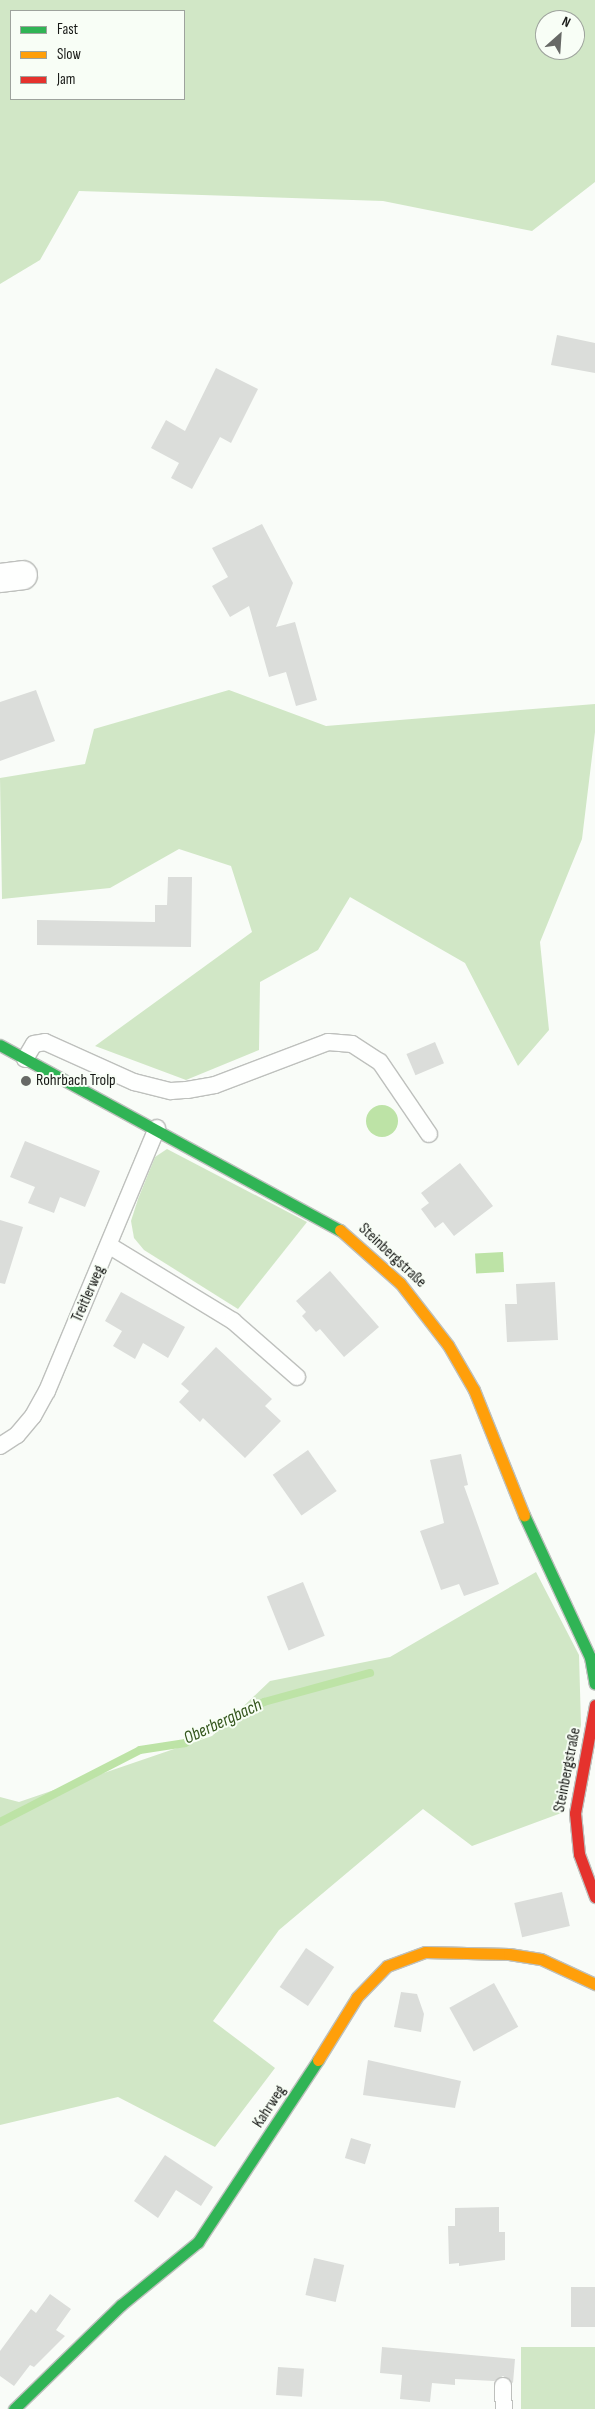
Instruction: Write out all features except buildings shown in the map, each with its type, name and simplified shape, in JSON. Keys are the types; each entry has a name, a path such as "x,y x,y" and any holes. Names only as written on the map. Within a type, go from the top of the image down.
{"main road":[{"name":"Steinbergstraße","path":"0,1045 257,1180 341,1231 400,1283 448,1345 474,1390 532,1536 590,1657 595,1684"},
{"name":"Steinbergstraße","path":"595,1705 575,1813 579,1854 595,1897"},
{"name":"Kahrweg","path":"14,2409 121,2305 198,2242 292,2103 357,1997 388,1966 425,1952 509,1954 541,1958 595,1984"}],"lane":[{"path":"25,1059 34,1044 45,1042 134,1082 171,1091 215,1085 322,1044 352,1044 380,1062 428,1134"},
{"name":"Treitlerweg","path":"0,1446 17,1435 33,1416 110,1246 157,1128"},
{"path":"110,1246 233,1321 296,1377"},
{"path":"503,2386 504,2409"}],"shaded area":[{"path":"0,0 595,0 595,182 532,231 383,201 79,191 40,260 0,284"},
{"path":"229,690 326,726 595,704 595,732 582,839 540,942 549,1030 518,1066 465,963 350,897 318,950 260,982 259,1050 186,1080 95,1046 252,932 231,866 179,849 110,888 2,899 0,778 85,764 94,729"},
{"path":"382,1105 393,1110 398,1121 393,1132 382,1137 371,1132 366,1121 371,1110"},
{"path":"167,1149 307,1222 238,1309 144,1250 134,1238 131,1221 138,1199 155,1157"},
{"path":"503,1252 504,1272 476,1273 475,1253"},
{"path":"536,1572 579,1655 581,1725 564,1812 472,1846 423,1809 279,1930 213,2021 275,2068 215,2147 118,2097 0,2125 0,1797 19,1802 212,1736 270,1681 390,1657"},
{"path":"521,2347 595,2347 595,2409 521,2409"}],"waterway":[{"name":"Oberbergbach","path":"0,1822 140,1750 185,1743 264,1702 370,1673"}],"traffic: fast":[{"path":"0,1045 340,1230"},
{"path":"524,1515 590,1657 595,1684"},
{"path":"14,2409 121,2305 198,2242 318,2060"}],"traffic: slow":[{"path":"340,1230 400,1283 448,1345 474,1390 524,1515"},
{"path":"318,2060 357,1997 387,1966 425,1952 509,1954 541,1959 595,1984"}],"traffic: jam":[{"path":"595,1705 575,1813 579,1854 595,1897"}],"place":[{"name":"Rohrbach Trolp","path":"26,1081"}]}
